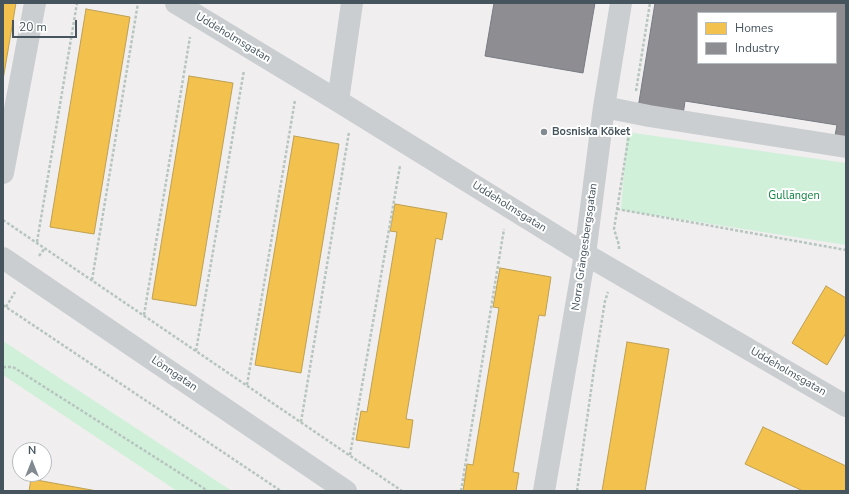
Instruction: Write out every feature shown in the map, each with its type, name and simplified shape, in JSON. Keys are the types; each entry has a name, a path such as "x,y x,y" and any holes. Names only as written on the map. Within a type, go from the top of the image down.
{"street":[{"path":"3,173 35,3"},
{"name":"Uddeholmsgatan","path":"176,3 338,101 585,254 846,406"},
{"path":"338,101 352,3"},
{"name":"Norra Grängesbergsgatan","path":"544,491 585,254 604,107 621,3"},
{"path":"604,107 649,116 846,147"},
{"name":"Lönngatan","path":"3,258 346,491"}],"path":[{"path":"36,242 77,3"},
{"path":"92,280 138,3"},
{"path":"144,315 191,34"},
{"path":"196,351 244,67"},
{"path":"247,385 295,98"},
{"path":"301,422 349,130"},
{"path":"350,455 401,162"},
{"path":"617,209 846,250"},
{"path":"3,220 402,491"},
{"path":"461,491 504,224"},
{"path":"3,305 281,491"},
{"path":"3,366 13,367 208,491"}],"green space":[{"name":"Gullängen","path":"627,132 846,163 846,245 621,210"},
{"path":"3,341 232,491 177,491 3,375"}],"building: Homes":[{"path":"3,3 16,3 3,80"},
{"path":"86,9 130,17 94,234 50,227"},
{"path":"189,76 233,83 196,306 152,299"},
{"path":"294,136 339,144 301,373 255,365"},
{"path":"395,204 447,213 442,240 436,238 406,419 413,420 409,448 356,440 361,411 367,412 397,232 390,231"},
{"path":"500,268 551,277 545,316 539,315 513,472 519,473 516,491 463,491 467,464 473,465 499,308 493,307"},
{"path":"826,286 846,298 846,333 827,365 792,343"},
{"path":"627,342 669,349 645,491 602,491"},
{"path":"763,427 846,466 846,491 803,491 745,464"},
{"path":"30,482 48,482 97,491 29,491"}],"building: Industry":[{"path":"494,3 595,3 583,73 485,56"},
{"path":"655,3 846,3 846,143 834,141 837,125 685,101 683,115 638,108"}],"place":[{"name":"Bosniska Köket","path":"544,132"}]}
